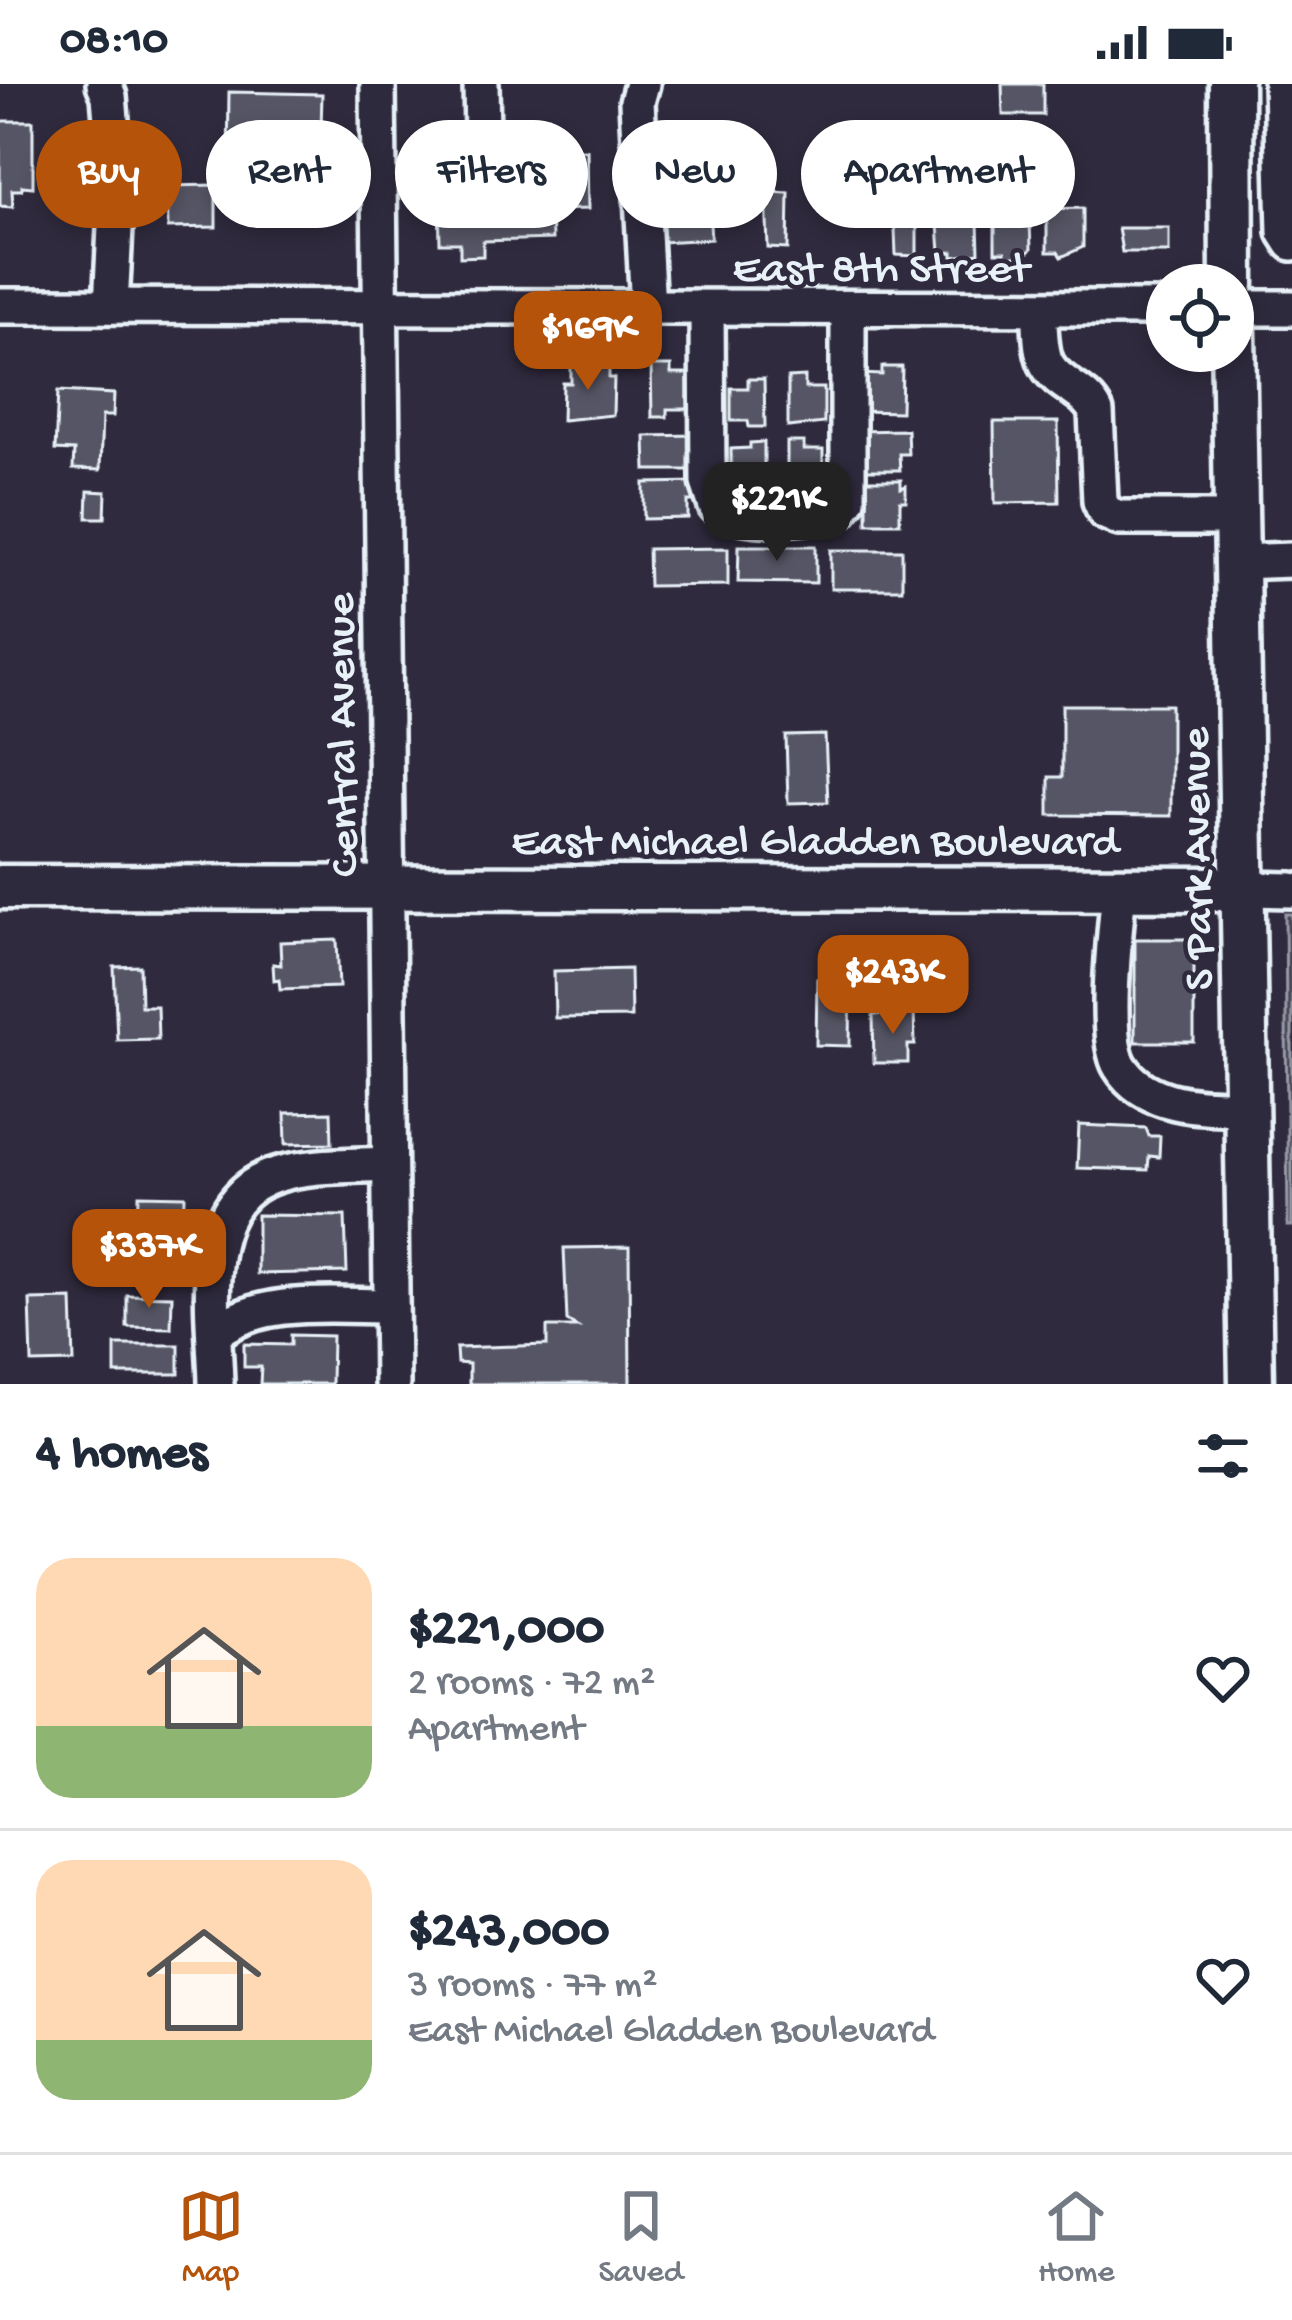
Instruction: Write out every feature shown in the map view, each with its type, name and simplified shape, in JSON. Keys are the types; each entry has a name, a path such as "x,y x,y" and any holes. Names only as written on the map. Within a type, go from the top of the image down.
{"main road":[{"path":"1231,84 1232,264"},
{"name":"S Park Avenue","path":"1234,372 1251,1384"},
{"name":"East Michael Gladden Boulevard","path":"0,887 1245,890"}],"street":[{"path":"104,84 116,188 111,306"},
{"name":"Central Avenue","path":"378,84 392,1384"},
{"path":"481,84 482,120"},
{"path":"642,84 638,102 648,309"},
{"path":"1281,84 1285,232 1292,243"},
{"path":"1231,161 1283,159"},
{"name":"East 8th Street","path":"0,306 1146,308"},
{"path":"1254,308 1292,308"},
{"path":"707,309 708,482 716,506 734,516 798,518 840,510 848,500 848,309"},
{"path":"1039,309 1044,361 1090,399 1096,412 1100,501 1106,512 1119,518 1238,518"},
{"path":"1238,562 1292,560"},
{"path":"1119,889 1111,1014 1119,1065 1138,1085 1170,1101 1249,1107"},
{"path":"1245,890 1292,890"},
{"path":"216,1384 217,1248 228,1211 242,1192 274,1175 389,1164"},
{"path":"215,1333 231,1320 273,1309 391,1306"}],"shaded area":[{"path":"1285,914 1292,914 1292,1226 1288,1226"}],"building":[{"path":"1002,84 1043,84 1043,115 1003,115"},
{"path":"229,92 322,94 321,120 229,120"},
{"path":"0,121 33,121 33,187 12,190 13,207 0,206"},
{"path":"206,185 206,227 182,228 182,186"},
{"path":"777,192 789,193 788,249 768,248 767,228 777,228"},
{"path":"1075,208 1083,208 1083,247 1061,257 1058,252 1047,252 1047,228 1075,228"},
{"path":"440,228 552,228 552,239 483,241 483,256 460,257 460,243 440,243"},
{"path":"661,228 710,228 711,239 662,242"},
{"path":"895,228 917,228 917,256 896,255"},
{"path":"938,228 978,228 979,253 953,257 953,252 940,253"},
{"path":"995,228 1030,228 1031,249 1024,257 995,252"},
{"path":"1118,228 1169,228 1169,252 1122,252"},
{"path":"609,366 609,378 614,378 613,415 562,420 563,383 571,383 571,367"},
{"path":"651,366 671,366 671,374 688,374 688,409 667,409 667,417 652,417"},
{"path":"882,367 902,367 901,412 859,411 860,374 882,375"},
{"path":"805,377 805,388 824,388 824,423 788,427 788,378"},
{"path":"748,379 764,379 765,427 731,421 731,388 748,388"},
{"path":"58,391 114,394 113,416 102,416 100,470 73,469 74,451 55,450"},
{"path":"994,422 1058,422 1059,502 995,503"},
{"path":"907,430 908,454 899,454 900,470 867,470 867,454 857,454 857,431"},
{"path":"697,435 697,453 688,453 688,470 646,470 645,436"},
{"path":"764,442 764,492 748,492 747,482 731,483 731,449"},
{"path":"787,442 804,442 804,450 823,450 823,482 806,482 806,492 787,492"},
{"path":"858,480 901,480 906,501 900,501 900,523 867,523 867,502 858,502"},
{"path":"697,482 697,501 688,501 688,518 644,519 644,483"},
{"path":"88,491 106,492 105,518 87,518"},
{"path":"739,546 816,546 816,583 738,582"},
{"path":"728,548 728,585 649,586 648,549"},
{"path":"831,550 902,550 902,589 831,589"},
{"path":"1062,705 1171,705 1171,816 1049,815 1049,777 1062,777"},
{"path":"825,735 828,802 788,803 786,736"},
{"path":"1135,939 1194,939 1194,1042 1135,1042"},
{"path":"337,940 339,987 280,989 273,964 281,965 280,942"},
{"path":"140,966 141,1006 157,1006 158,1039 117,1040 114,967"},
{"path":"824,967 843,967 843,976 851,976 850,1046 816,1045 817,979 824,979"},
{"path":"630,969 631,1017 555,1018 554,971"},
{"path":"904,1010 914,1010 915,1045 908,1045 908,1063 874,1063 873,1015 904,1014"},
{"path":"331,1112 332,1143 286,1144 285,1113"},
{"path":"1079,1125 1146,1128 1149,1136 1160,1136 1159,1157 1149,1156 1148,1170 1077,1168"},
{"path":"139,1195 185,1196 184,1231 138,1230"},
{"path":"257,1215 345,1216 347,1272 257,1274"},
{"path":"629,1247 630,1384 469,1384 469,1364 457,1363 456,1348 547,1345 547,1327 577,1327 567,1321 564,1248"},
{"path":"127,1295 172,1296 171,1328 127,1327"},
{"path":"72,1299 74,1362 32,1363 30,1300"},
{"path":"291,1335 332,1336 331,1384 260,1384 261,1367 244,1367 244,1344 291,1345"},
{"path":"115,1345 179,1345 179,1374 115,1374"}]}
